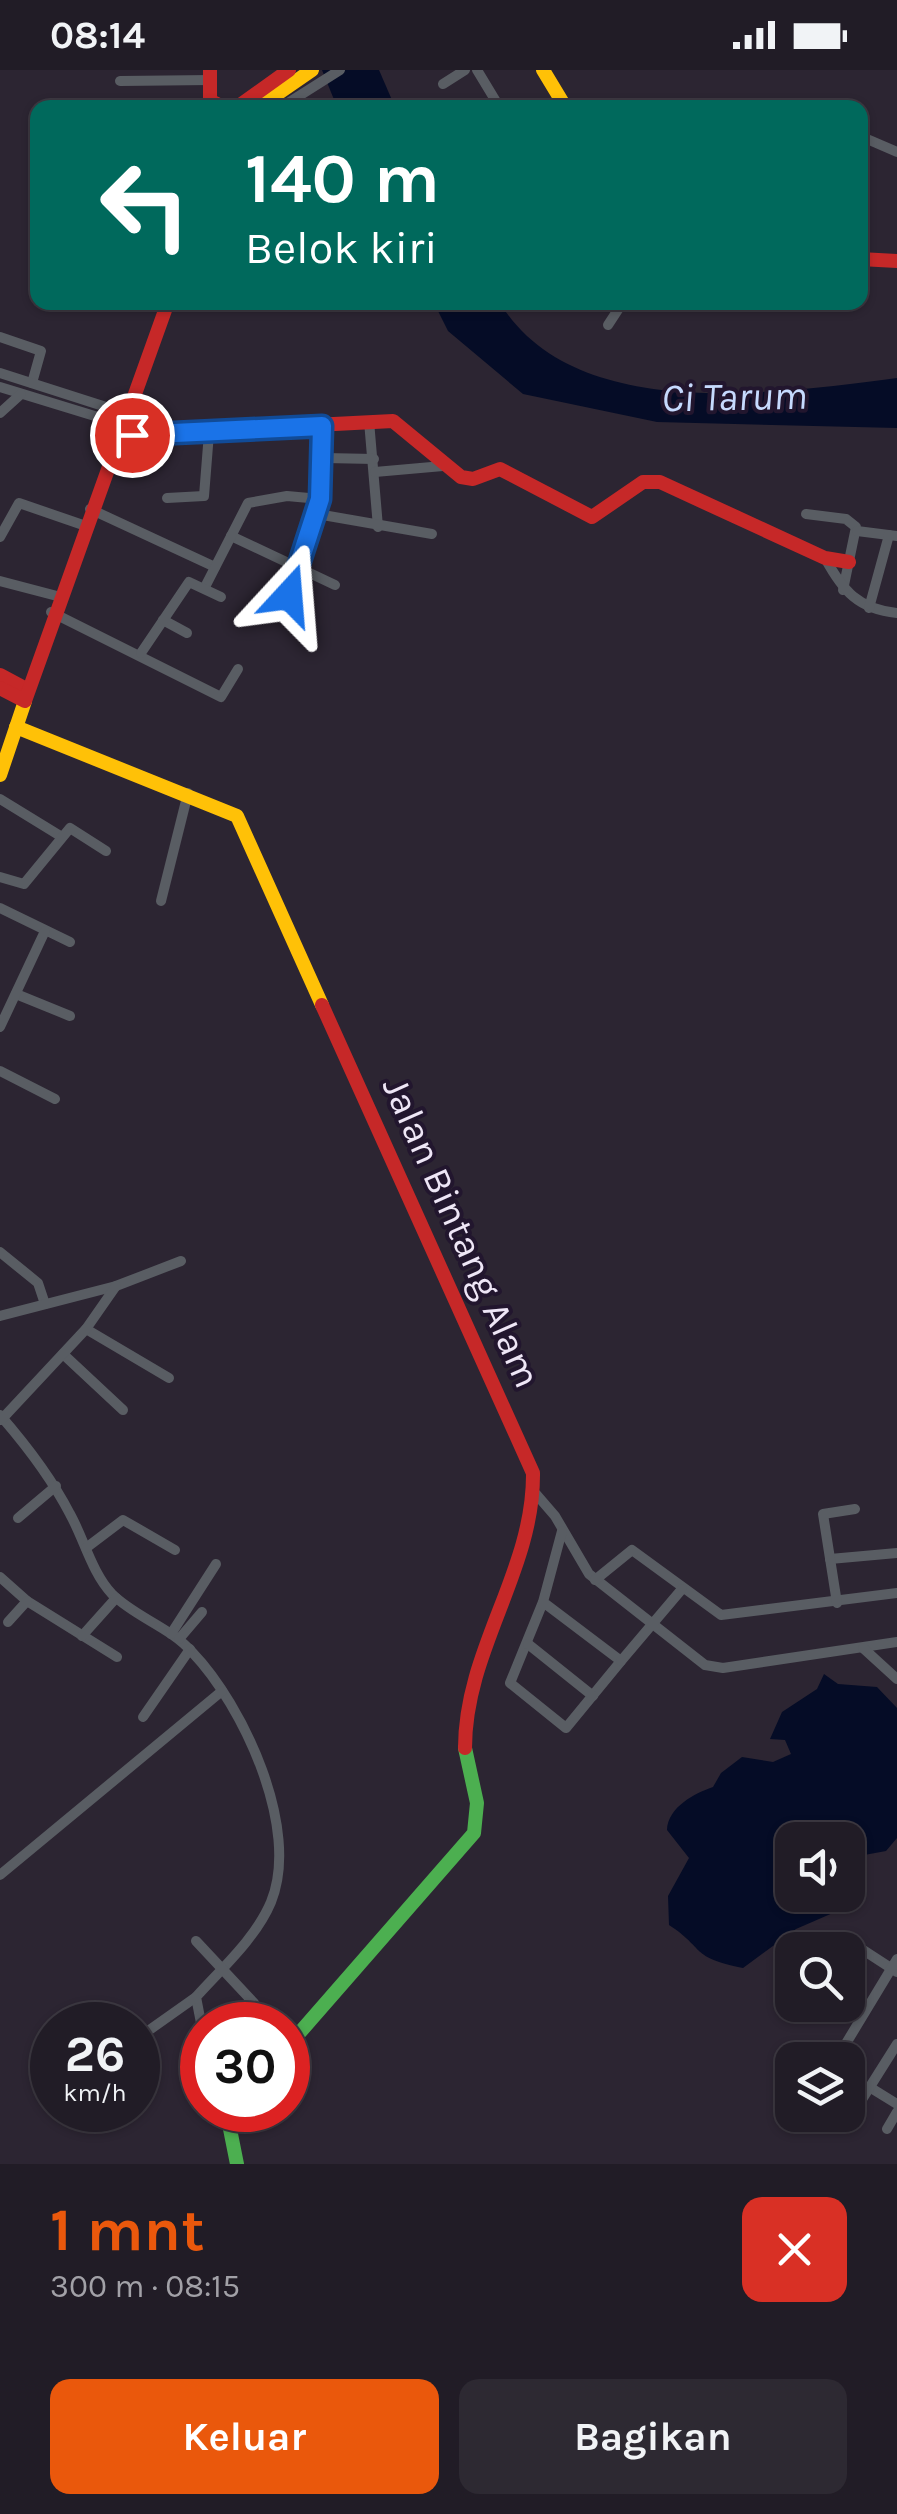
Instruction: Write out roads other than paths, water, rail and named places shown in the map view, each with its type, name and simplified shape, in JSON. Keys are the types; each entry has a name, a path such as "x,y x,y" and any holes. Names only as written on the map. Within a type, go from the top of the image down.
{"street":[{"path":"275,95 289,70"},
{"path":"275,95 312,70"},
{"path":"275,95 296,96 340,70"},
{"path":"442,84 466,70"},
{"path":"477,70 495,100"},
{"path":"543,70 561,100"},
{"path":"120,81 211,75 222,100"},
{"path":"868,139 897,152"},
{"path":"868,259 897,261"},
{"path":"0,774 52,612 165,310"},
{"path":"608,325 618,310"},
{"path":"0,337 41,352 32,383"},
{"path":"0,373 124,424 209,434 393,420 407,428 444,466 468,479 500,469 592,518 643,482 660,482 825,558 849,562"},
{"path":"0,387 96,410"},
{"path":"0,413 21,394"},
{"path":"369,421 378,527"},
{"path":"289,595 318,514 325,458 322,426"},
{"path":"167,498 204,496 209,434"},
{"path":"325,458 374,458"},
{"path":"375,472 444,466"},
{"path":"206,587 248,503 287,496 320,499"},
{"path":"0,536 19,503 83,526"},
{"path":"90,509 215,567"},
{"path":"318,514 432,534"},
{"path":"806,514 851,520 857,531 843,590"},
{"path":"857,531 893,536 869,608"},
{"path":"232,536 335,585"},
{"path":"825,558 843,590 869,608 897,613"},
{"path":"0,581 58,596"},
{"path":"141,653 189,582 221,597"},
{"path":"52,612 141,653 221,697 238,669"},
{"path":"163,620 188,634"},
{"path":"0,675 26,696"},
{"path":"0,688 26,696"},
{"name":"Jalan Bintang Alam","path":"16,727 235,814 528,1457 536,1494 595,1580 649,1626 713,1668 897,1642"},
{"path":"161,901 188,794"},
{"path":"0,799 62,837"},
{"path":"0,877 24,884 72,828 106,852"},
{"path":"0,908 70,942"},
{"path":"0,1027 45,931"},
{"path":"0,990 70,1016"},
{"path":"0,1071 56,1099"},
{"path":"0,1252 38,1283 45,1304"},
{"path":"0,1316 116,1286 181,1261"},
{"path":"116,1286 86,1329 1,1418 56,1486 116,1598 190,1648 222,1691 272,1801 278,1849 270,1905 196,1998 160,2023"},
{"path":"86,1329 169,1378"},
{"path":"63,1354 123,1410"},
{"path":"18,1518 56,1486"},
{"path":"310,2021 474,1833 480,1820 465,1754 471,1686 528,1530 536,1494"},
{"path":"838,1602 822,1514 854,1509"},
{"path":"86,1548 124,1520 175,1550"},
{"path":"562,1530 543,1602 511,1677 516,1692 566,1728 682,1589"},
{"path":"595,1580 632,1550 682,1589 730,1616 897,1593"},
{"path":"830,1559 897,1554"},
{"path":"175,1636 216,1564"},
{"path":"0,1577 27,1601 117,1657"},
{"path":"82,1636 116,1598"},
{"path":"8,1622 27,1601"},
{"path":"543,1602 620,1661"},
{"path":"175,1636 202,1612"},
{"path":"528,1644 593,1696"},
{"path":"143,1718 190,1648"},
{"path":"863,1648 897,1679"},
{"path":"0,1875 222,1691"},
{"path":"196,1941 252,2002"},
{"path":"847,2042 895,1966 865,1951"},
{"path":"196,1998 197,2002"},
{"path":"865,2096 896,2050"},
{"path":"871,2088 897,2104"},
{"path":"887,2129 897,2112"},
{"path":"233,2132 237,2164"}],"water":[{"path":"322,70 379,70 392,100 334,100"},
{"name":"Ci Tarum","path":"438,310 506,310 534,342 577,368 627,384 682,392 795,390 897,378 897,428 657,422 523,394 448,331"},
{"path":"824,1674 838,1684 877,1687 897,1708 897,1838 886,1851 865,1855 865,1822 775,1822 775,1912 835,1912 792,1932 775,1932 775,1944 743,1968 714,1960 669,1925 668,1896 689,1858 667,1830 672,1814 684,1802 713,1787 721,1773 742,1757 773,1762 791,1754 785,1740 770,1739 782,1712 817,1689"}]}
